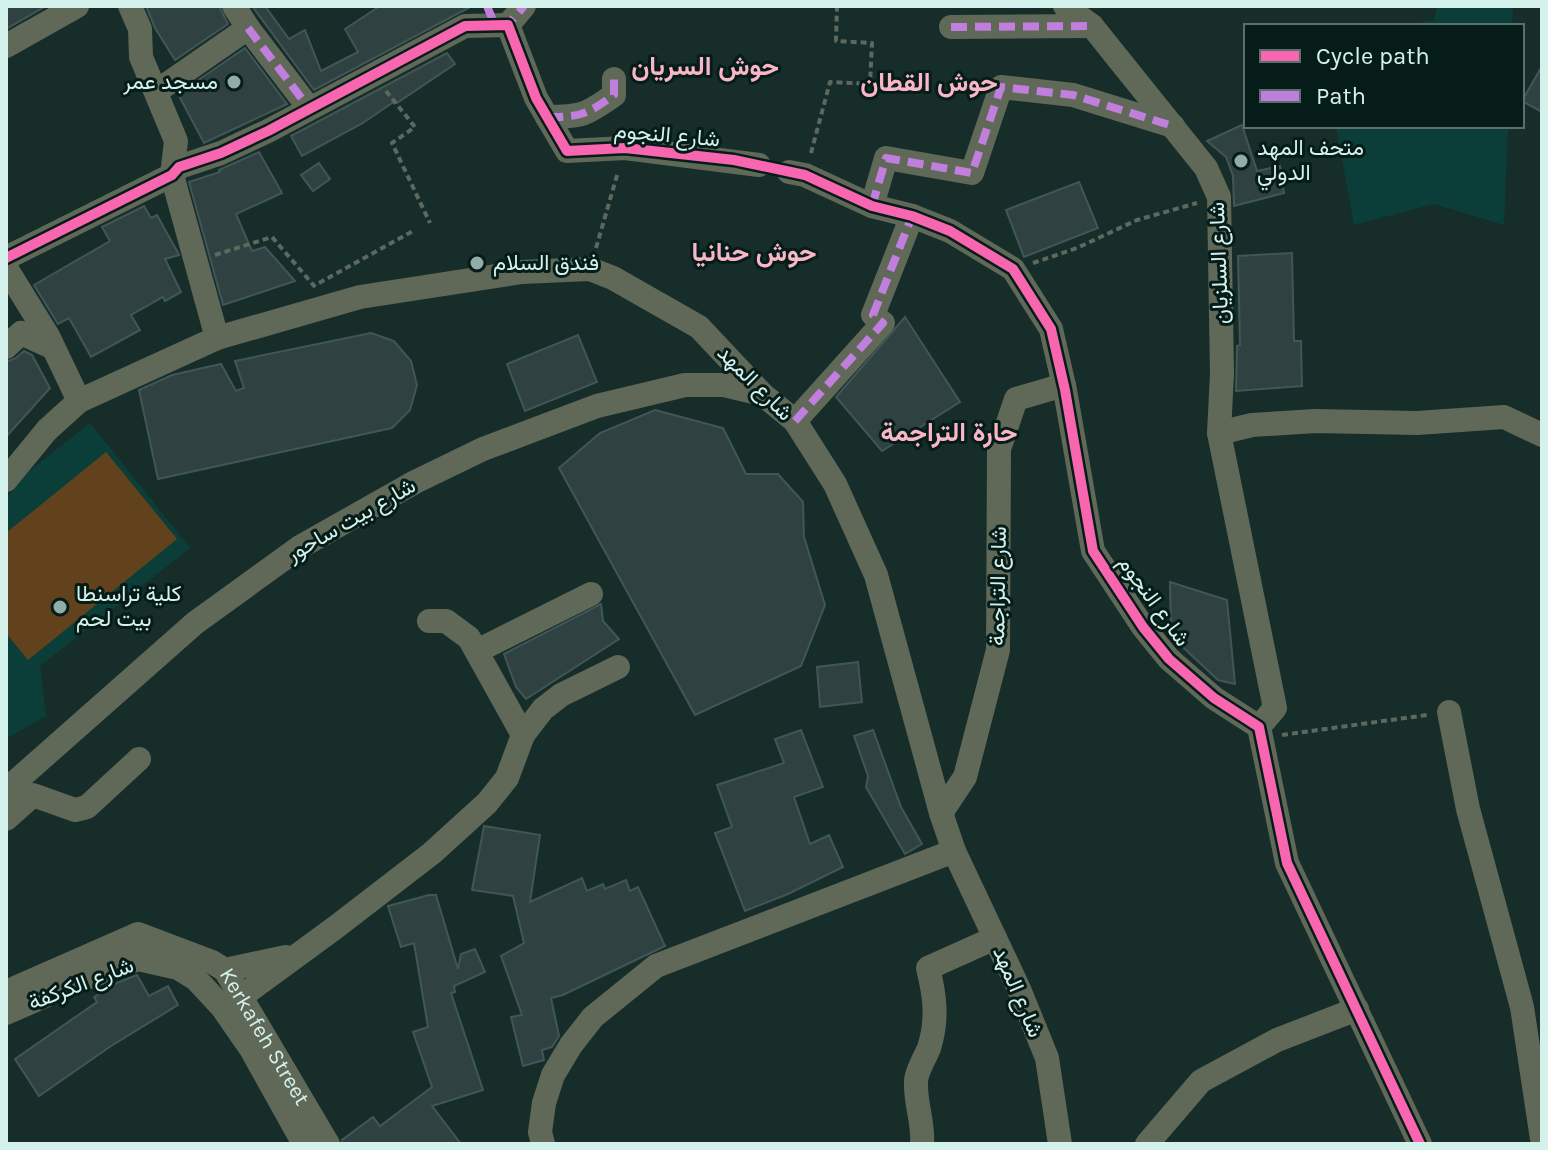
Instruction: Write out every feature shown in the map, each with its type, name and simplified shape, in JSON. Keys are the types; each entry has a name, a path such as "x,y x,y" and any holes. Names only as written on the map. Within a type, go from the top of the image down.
{"street":[{"path":"6,46 77,6"},
{"path":"130,6 140,29 141,57 176,141 172,175 217,338"},
{"path":"234,6 309,108"},
{"path":"6,258 172,175 179,167 245,142 465,26 524,6"},
{"name":"شارع السلزيان","path":"1065,6 1092,26 1173,126 1206,168 1219,197 1222,374 1219,433 1275,708 1259,733"},
{"name":"شارع النجوم","path":"496,18 567,151 625,148 759,165"},
{"path":"951,27 1092,26"},
{"path":"157,91 248,28"},
{"path":"547,117 578,117 595,108 614,95 614,79"},
{"path":"872,206 886,158 972,173 1001,87 1073,95 1173,126"},
{"name":"شارع النجوم","path":"797,174 872,206 912,216 950,231 1013,269 1051,329 1093,551 1143,627 1169,659 1259,733"},
{"path":"795,421 883,323 873,315 912,216"},
{"path":"6,268 79,401"},
{"name":"شارع المهد","path":"6,480 47,430 79,401 217,338 360,297 522,272 590,269 613,278 699,327 762,394 795,421 835,484 876,575 954,851 1047,1058 1060,1144"},
{"path":"6,347 21,333 52,347"},
{"name":"شارع بيت ساحور","path":"6,790 195,623 300,547 415,482 483,449 597,406 685,385 724,385 762,394"},
{"name":"شارع التراجمة","path":"941,813 965,777 998,650 999,449 1016,399 1064,385"},
{"path":"1219,433 1252,425 1315,421 1417,423 1504,417 1542,435"},
{"path":"477,651 591,594"},
{"path":"429,621 446,621 469,638 523,735"},
{"path":"232,1001 366,904 463,826 507,778 523,735 543,709 561,695 618,667"},
{"path":"1449,712 1468,809 1522,1007 1542,1139"},
{"path":"1259,733 1287,863 1420,1144"},
{"path":"6,819 33,795 75,810 87,807 139,759"},
{"path":"543,1144 540,1132 544,1103 553,1075 571,1045 593,1017 656,966 954,851"},
{"name":"Kerkafeh Street","path":"6,992 138,934 212,962 225,970 232,1001 266,1037 328,1144"},
{"path":"922,1144 916,1079 935,1022 935,999 928,968 995,938"},
{"path":"225,970 296,954"},
{"path":"266,1037 265,1019 271,991 296,954"},
{"name":"شارع الكركفة","path":"6,1013 138,959 178,968 232,1001 251,1049 304,1144"},
{"path":"1147,1144 1201,1081 1277,1040 1357,1009"}],"path":[{"path":"797,174 830,82 870,84 872,43 836,41 837,6"},
{"path":"375,74 415,127 392,143 430,223"},
{"path":"590,269 625,148"},
{"path":"1013,269 1077,248 1137,220 1219,197"},
{"path":"195,261 272,237 314,286 413,231"},
{"path":"1259,733 1449,712"}],"shaded area":[{"path":"1437,6 1513,6 1512,24 1415,24 1434,20"},
{"path":"1336,128 1508,128 1504,225 1434,204 1354,225"},
{"name":"كلية تراسنطا بيت لحم","path":"90,423 190,548 40,666 46,716 6,739 6,499 23,476"},
{"name":"كلية تراسنطا بيت لحم","path":"106,452 177,539 28,660 6,633 6,533"}],"building":[{"path":"6,6 46,6 6,29"},
{"path":"146,6 219,6 228,24 175,60 155,28"},
{"path":"252,6 265,6 289,39 305,30 321,71 358,52 345,29 380,6 472,6 314,90"},
{"name":"مسجد عمر","path":"245,48 287,104 204,143 178,94"},
{"path":"447,53 455,64 397,103 395,101 363,123 302,156 291,136"},
{"path":"1542,66 1542,112 1524,102"},
{"name":"متحف المهد الدولي","path":"1242,125 1257,171 1280,166 1284,193 1234,206 1233,176 1226,157 1207,141"},
{"path":"259,152 282,193 236,214 252,251 265,247 295,281 223,305 189,182 220,172"},
{"path":"319,163 330,179 313,191 301,175"},
{"path":"1079,182 1098,228 1024,257 1006,210"},
{"path":"144,206 151,218 157,215 179,255 165,259 181,292 165,301 163,297 131,315 140,330 91,357 69,318 58,324 34,285 110,241 102,227"},
{"path":"1292,253 1294,341 1301,341 1302,386 1236,391 1237,346 1240,345 1238,256"},
{"path":"905,317 960,402 882,451 836,397"},
{"path":"371,333 394,341 411,361 417,385 410,410 392,428 158,479 139,390 172,375 221,364 236,391 244,388 235,361"},
{"path":"578,335 597,382 525,411 507,364"},
{"path":"24,351 32,355 50,388 6,437 6,362"},
{"path":"655,410 723,428 746,474 778,474 803,502 804,537 825,605 801,666 695,715 559,468 600,433"},
{"path":"1170,582 1227,600 1235,684 1218,680 1171,636"},
{"path":"601,604 603,621 619,639 526,699 516,687 504,654"},
{"path":"858,662 862,702 820,707 817,667"},
{"path":"801,730 823,787 794,797 810,844 829,835 843,867 745,911 715,833 732,827 717,785 784,763 775,739"},
{"path":"873,730 901,807 922,844 905,854 866,787 868,776 854,736"},
{"path":"484,826 540,835 530,902 582,878 587,891 603,884 605,889 626,880 630,891 638,887 665,946 551,998 559,1036 552,1047 542,1050 544,1060 523,1066 511,1017 522,1015 501,956 524,943 513,896 472,890"},
{"path":"436,895 458,969 461,954 475,949 485,972 454,986 455,992 451,993 483,1090 432,1106 461,1144 343,1144 342,1140 373,1117 380,1126 432,1087 413,1032 428,1027 414,943 401,947 388,906"},
{"path":"137,975 149,996 168,986 178,1005 39,1096 15,1059 97,1002 94,997"}],"marked path":[{"path":"487,6 494,23"},
{"path":"501,24 508,25 524,6"},
{"path":"951,27 1092,26"},
{"path":"248,28 309,108"},
{"path":"547,117 583,114 596,107 614,95 614,79"},
{"path":"872,206 886,158 972,173 1001,87 1073,95 1173,126"},
{"path":"795,421 883,323 873,315 912,216"}],"cycle path":[{"path":"6,258 172,175 179,167 221,153 268,131 465,26 508,25 536,98 567,151 625,148 734,160 805,175 872,206 912,216 950,231 1013,269 1051,329 1065,390 1093,551 1143,627 1169,659 1214,698 1259,727 1287,863 1420,1144"}],"place":[{"name":"مسجد عمر","path":"234,82"},
{"name":"متحف المهد الدولي","path":"1241,161"},
{"name":"فندق السلام","path":"477,263"},
{"name":"كلية تراسنطا بيت لحم","path":"60,607"}],"district":[{"name":"حوش السريان","path":"705,66"},
{"name":"حوش القطان","path":"929,82"},
{"name":"حوش حنانيا","path":"754,252"},
{"name":"حارة التراجمة","path":"949,432"}]}
